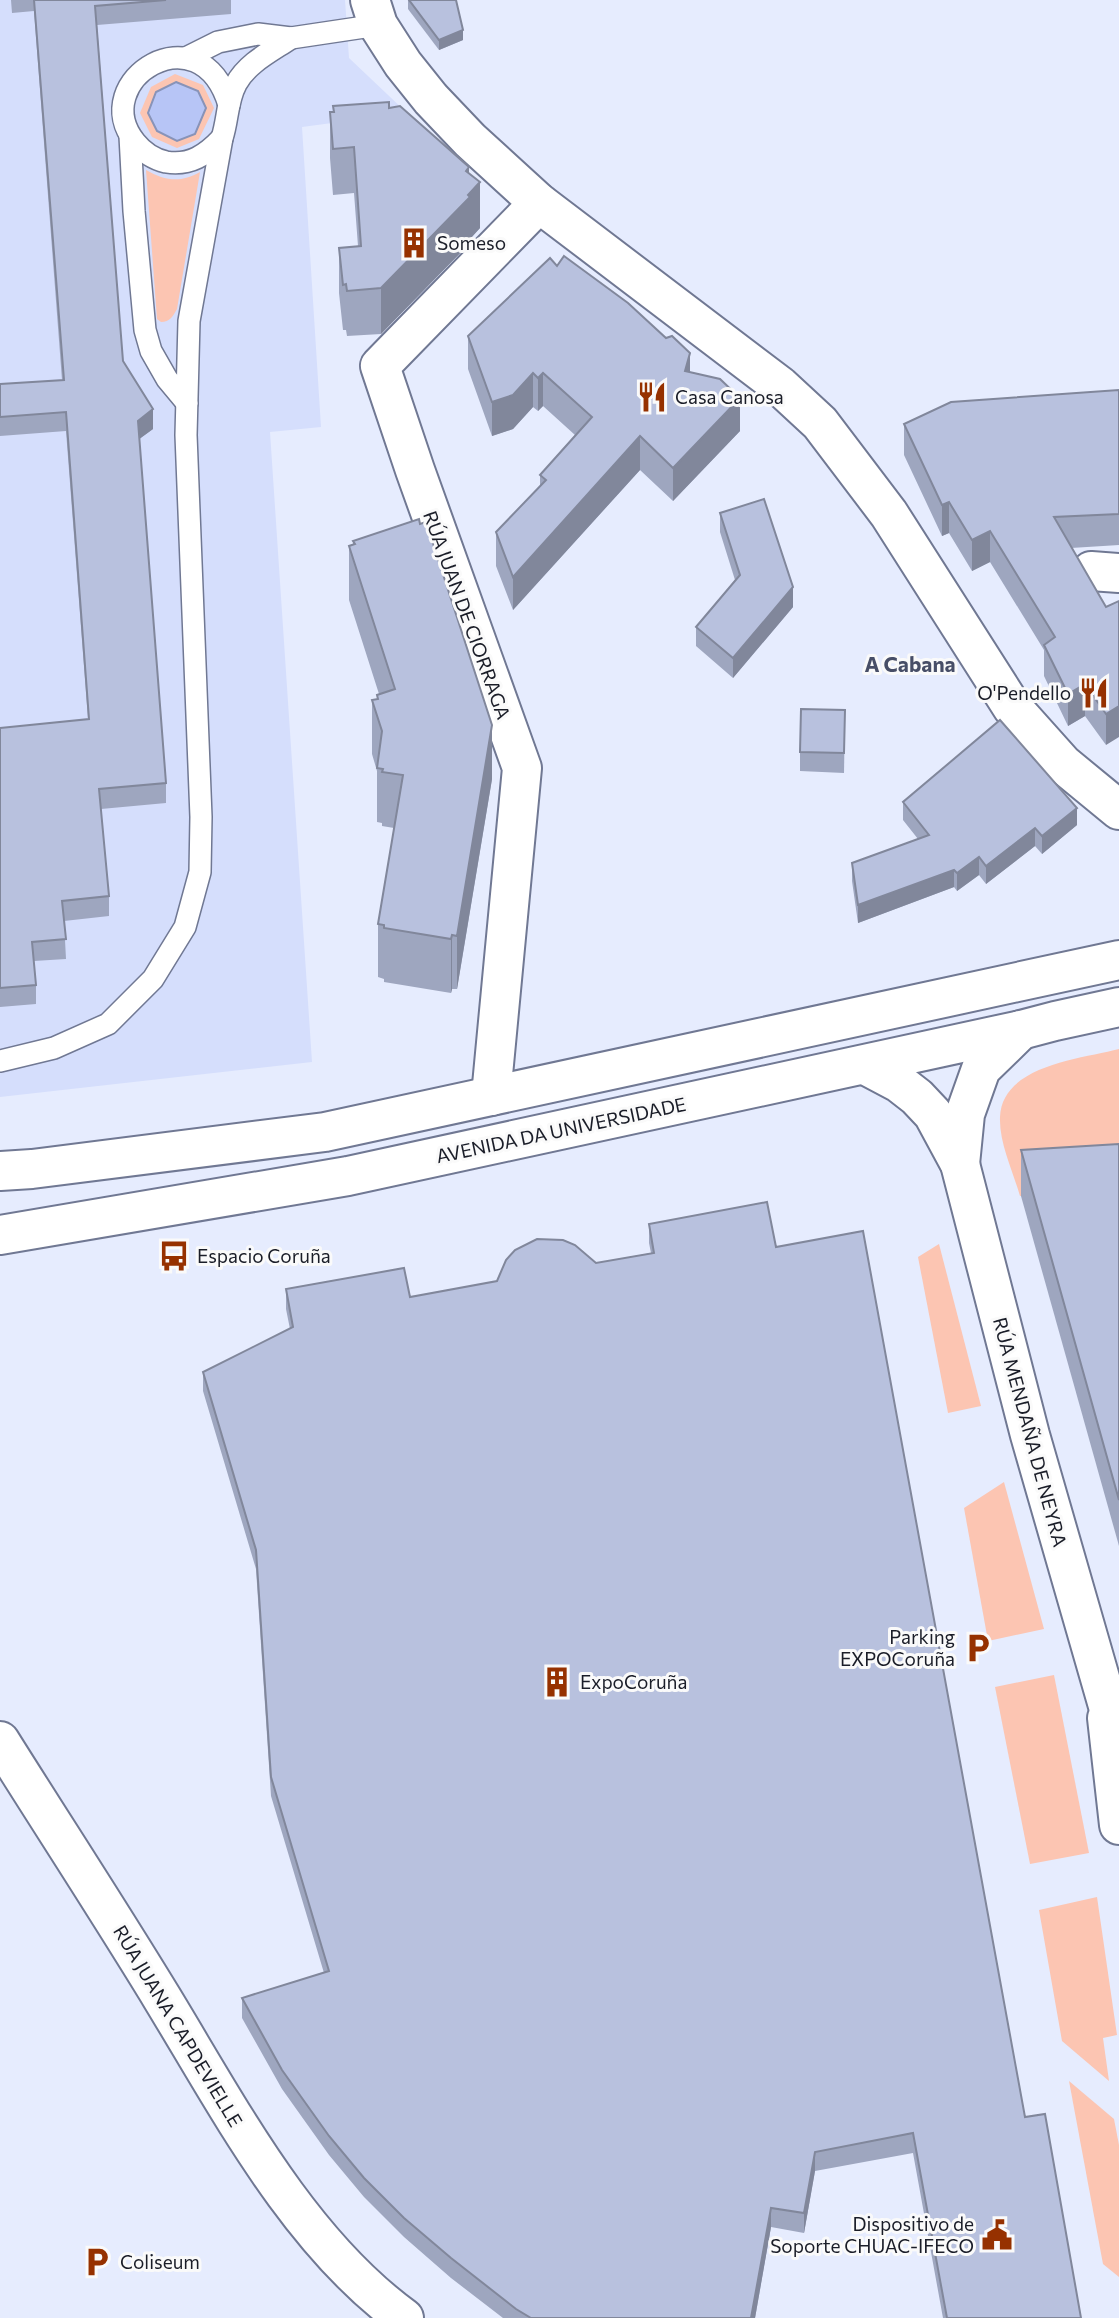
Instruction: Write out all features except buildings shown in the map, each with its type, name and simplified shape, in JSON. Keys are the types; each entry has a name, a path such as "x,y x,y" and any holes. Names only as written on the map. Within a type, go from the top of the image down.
{"street":[{"path":"374,13 403,64 431,99 470,140 540,203 780,386 820,423 889,514 1012,706 1063,764 1119,810"},
{"name":"RÚA JUAN DE CIORRAGA","path":"491,1096 523,768 380,366 540,203"},
{"path":"0,1171 325,1132 1119,960"},
{"name":"AVENIDA DA UNIVERSIDADE","path":"0,1235 348,1176 1021,1031 1119,1007"},
{"name":"RÚA MENDAÑA DE NEYRA","path":"960,1164 965,1114 981,1069 1021,1031"},
{"name":"RÚA MENDAÑA DE NEYRA","path":"865,1065 899,1083 917,1097 933,1114 960,1164 1030,1435 1119,1744"},
{"name":"RÚA MENDAÑA DE NEYRA","path":"1105,1698 1119,1825"},
{"name":"RÚA JUANA CAPDEVIELLE","path":"0,1741 160,1994 250,2144 310,2227 392,2311"}],"lane":[{"path":"0,1062 54,1048 108,1024 153,979 185,927 200,872 201,817 186,435 189,321 222,138 236,83 253,64 291,38 374,13"},
{"path":"186,58 218,42 258,34 291,38"},
{"path":"187,403 167,379 151,351 145,330 130,136 124,120 124,103 129,87 138,73 152,63 169,58 186,58 202,64 215,74 224,88 229,105"},
{"path":"130,136 141,150 158,160 175,163 194,160 210,151 222,138"}],"shaded area":[{"path":"0,0 345,0 349,58 407,113 302,127 321,427 270,432 312,1062 0,1097"},
{"path":"175,74 203,85 214,108 199,139 177,148 152,137 140,113 151,87"},
{"path":"176,82 198,91 206,108 195,134 177,141 157,131 148,113 156,92"},
{"path":"146,170 173,179 186,178 200,172 177,309 171,318 164,322 157,319"},
{"path":"1119,1049 1119,1190 1020,1196 1000,1127 1004,1100 1014,1086 1046,1067"},
{"path":"939,1244 981,1406 948,1413 918,1257"},
{"path":"1004,1482 1044,1629 988,1641 964,1508"},
{"path":"1054,1675 1089,1853 1030,1864 995,1687"},
{"path":"1097,1897 1117,2035 1103,2038 1109,2081 1062,2041 1039,1910"},
{"path":"1069,2081 1114,2119 1119,2145 1119,2277 1103,2264"}],"place":[{"name":"Someso","path":"414,243"},
{"name":"Casa Canosa","path":"652,397"},
{"name":"O'Pendello","path":"1094,693"},
{"name":"Espacio Coruña","path":"174,1256"},
{"name":"Parking EXPOCoruña","path":"978,1648"},
{"name":"ExpoCoruña","path":"557,1682"},
{"name":"Dispositivo de Soporte CHUAC-IFECO","path":"997,2235"},
{"name":"Coliseum","path":"97,2262"}],"district":[{"name":"A Cabana","path":"910,665"}]}
